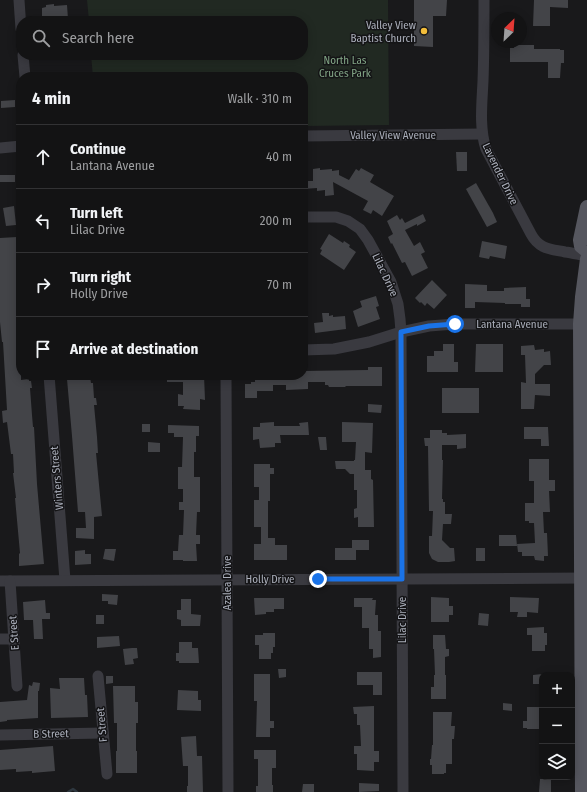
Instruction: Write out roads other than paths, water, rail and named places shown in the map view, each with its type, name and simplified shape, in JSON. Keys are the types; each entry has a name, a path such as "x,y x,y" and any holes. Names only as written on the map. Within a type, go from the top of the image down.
{"main road":[{"path":"587,207 580,240 581,246 587,251"},
{"path":"582,792 584,578 580,324 587,257"}],"street":[{"path":"19,0 20,16"},
{"name":"Lavender Drive","path":"484,0 482,134 484,145 536,242 550,250 587,257"},
{"path":"23,60 25,72"},
{"name":"Valley View Avenue","path":"308,136 482,134"},
{"path":"0,148 16,146"},
{"name":"Lilac Drive","path":"308,217 336,217 348,221 360,229 368,240 391,282 398,304 401,332 402,792"},
{"name":"Lantana Avenue","path":"308,350 334,349 369,342 401,332 429,326 455,324 580,324"},
{"name":"Winters Street","path":"49,380 65,580"},
{"name":"Azalea Drive","path":"226,380 228,792"},
{"name":"Holly Drive","path":"5,581 584,578"},
{"name":"E Street","path":"5,581 14,639 17,686"},
{"path":"0,639 14,639"},
{"name":"F Street","path":"98,676 107,774"},
{"name":"B Street","path":"0,734 103,734"}],"waterway":[{"path":"68,792 73,789 77,792"}],"place":[{"name":"Valley View Baptist Church","path":"424,31"}],"park label":[{"name":"North Las Cruces Park","path":"345,66"}]}
